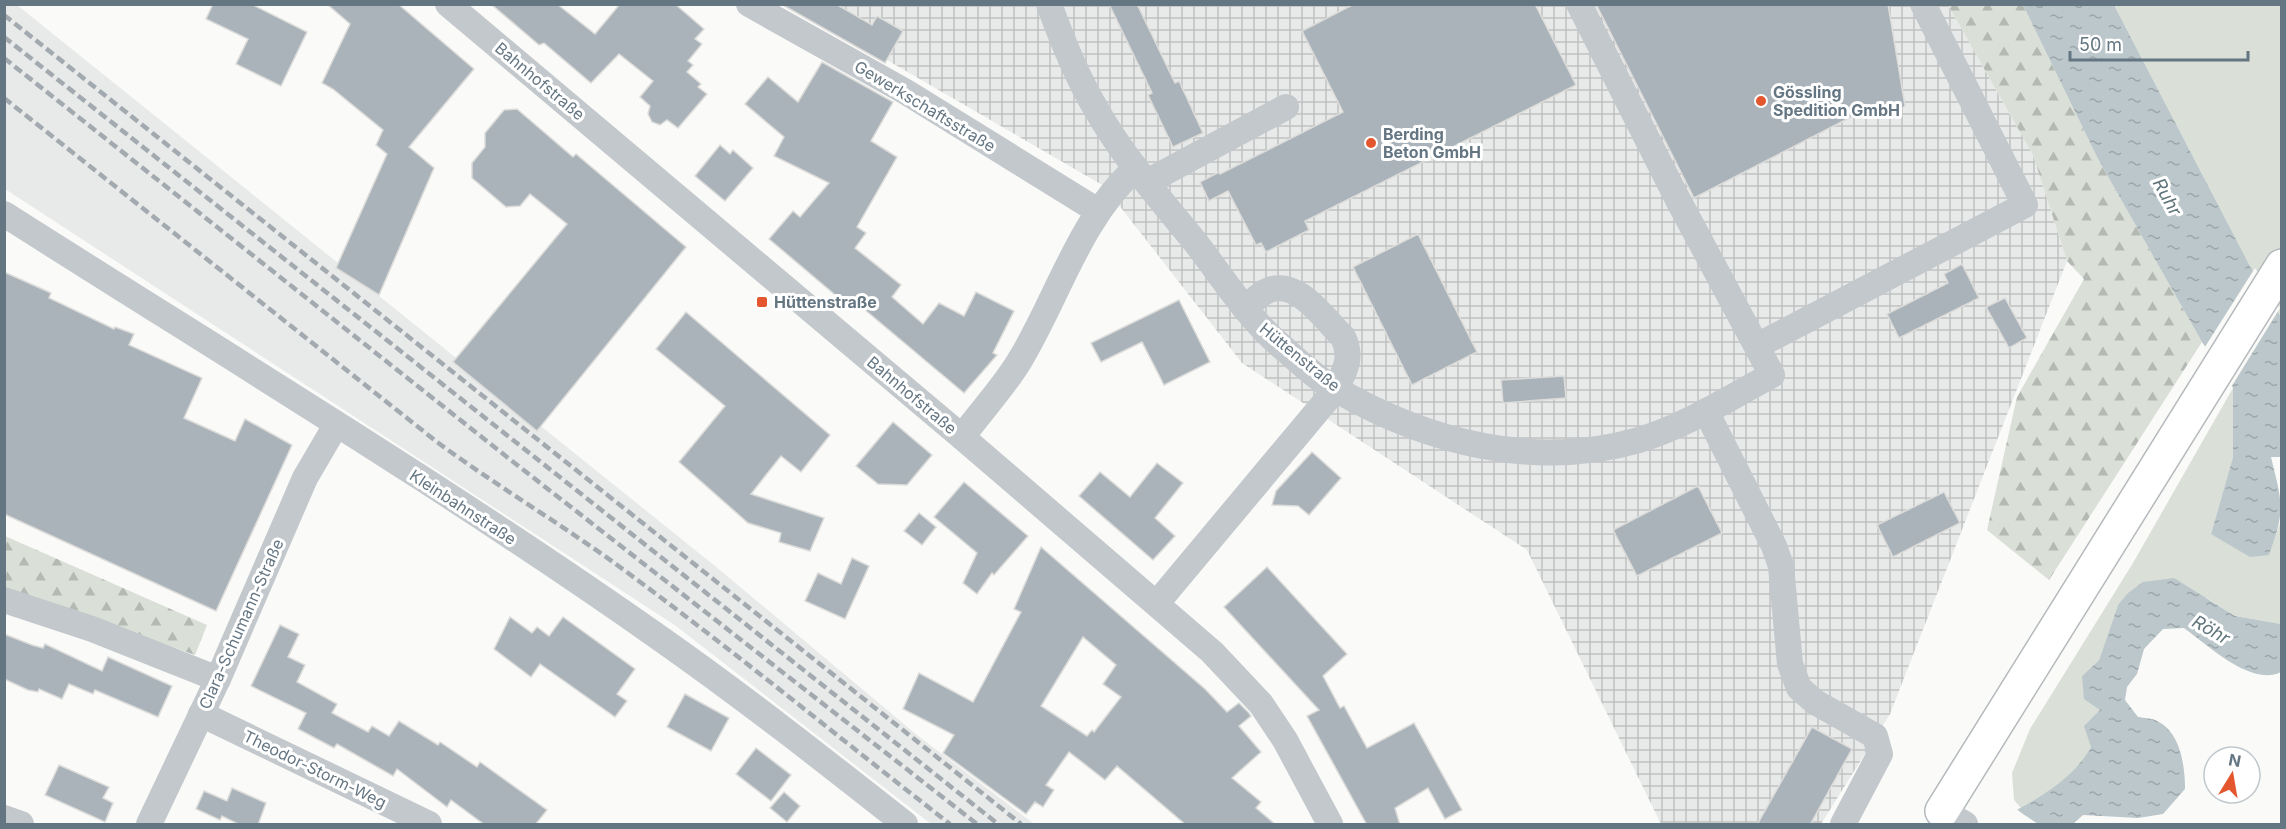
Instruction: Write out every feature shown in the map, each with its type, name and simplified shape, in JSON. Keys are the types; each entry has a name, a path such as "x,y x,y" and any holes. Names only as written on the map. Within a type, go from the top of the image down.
{"highway":[{"path":"1954,818 2282,266"}],"street":[{"name":"Bahnhofstraße","path":"448,4 962,437 1212,652 1261,704 1285,740 1330,825"},
{"name":"Gewerkschaftsstraße","path":"749,4 906,92 1098,211"},
{"name":"Hüttenstraße","path":"1049,4 1059,33 1096,109 1141,175 1245,309 1280,345 1335,390 1398,420 1458,442 1518,453 1584,452 1641,440 1706,411 1772,375 1757,346"},
{"path":"1579,4 1677,198 1757,346 2025,205 1923,4"},
{"path":"962,437 1020,361 1098,211 1116,185 1286,107"},
{"name":"Kleinbahnstraße","path":"4,214 501,530 662,639 777,724 905,825"},
{"path":"1157,603 1335,390 1348,365 1347,346 1343,337 1298,293 1280,288 1266,291 1245,309"},
{"path":"1706,411 1774,546 1781,566 1790,664 1799,688 1815,702 1875,736 1880,754 1843,825"},
{"name":"Clara-Schumann-Straße","path":"149,825 218,680 305,478 336,425"},
{"path":"4,600 92,629 218,680"},
{"name":"Theodor-Storm-Weg","path":"201,714 429,825"},
{"path":"4,818 21,825"}],"shaded area":[{"path":"4,5 17,5 715,566 917,735 1034,824 931,824 676,626 5,189"},
{"path":"792,5 1948,5 2033,155 2067,261 1890,714 1821,824 1661,824 1527,550 1242,363 1104,186"}],"green space":[{"path":"1948,5 2023,5 2098,159 2202,342 2049,580 1987,530 2017,397 2084,279 2067,261 2033,155"},
{"path":"2114,5 2281,5 2281,317 2251,268"},
{"path":"2233,388 2233,457 2211,534 2269,555 2281,520 2281,624 2235,616 2207,598 2118,605 2099,660 2082,676 2100,710 2091,747 2079,766 2062,783 2021,808 2014,800 2012,773 2030,729 2133,563"},
{"path":"5,536 207,625 195,655 5,589"}],"water":[{"name":"Ruhr","path":"2023,5 2114,5 2251,268 2281,317 2281,457 2271,457 2280,496 2280,516 2269,555 2250,557 2211,534 2233,457 2233,388 2202,342 2098,159"},
{"name":"Röhr","path":"2174,578 2235,616 2281,624 2281,672 2269,675 2243,669 2184,628 2163,629 2144,649 2137,674 2127,687 2125,700 2138,717 2155,720 2172,733 2180,751 2185,789 2163,814 2138,818 2083,815 2073,824 1999,824 2003,817 2028,804 2064,780 2083,759 2091,747 2084,726 2100,710 2084,699 2082,676 2099,660 2118,605 2128,593 2143,582"}],"pier":[{"path":"2255,268 2280,308 2230,389 2203,350"},
{"path":"2015,808 2038,824 1996,824 2002,815"}],"building":[{"path":"213,4 251,4 307,32 281,86 236,64 248,39 206,19"},
{"path":"327,4 398,4 474,69 409,147 434,168 379,295 336,268 387,154 376,145 383,130 333,89 322,83 350,24"},
{"path":"491,4 557,4 595,34 620,4 675,4 704,29 695,39 702,44 688,61 693,65 687,72 701,84 698,87 707,94 678,128 667,120 660,125 652,122 648,114 650,106 640,97 653,81 619,54 591,83 544,43 539,45"},
{"path":"781,4 836,4 872,25 877,16 903,31 885,63"},
{"path":"1109,4 1137,4 1175,83 1179,81 1203,133 1173,147 1148,95 1152,93"},
{"name":"Berding Beton GmbH","path":"1354,4 1535,4 1576,85 1305,221 1309,230 1266,252 1261,243 1256,245 1228,191 1209,201 1200,182 1343,112 1302,31"},
{"name":"Gössling Spedition GmbH","path":"1596,4 1888,4 1905,106 1893,111 1878,103 1694,198"},
{"path":"822,62 893,102 871,141 897,157 857,227 866,233 855,248 901,285 892,297 923,324 939,303 964,316 976,292 1014,311 993,353 997,355 964,393 858,304 853,310 769,239 793,211 800,217 829,183 774,156 784,137 745,104 768,77 798,102"},
{"path":"517,109 573,157 576,154 686,247 537,431 453,362 567,224 530,194 520,206 506,207 472,178 472,163 485,147 485,133 504,110"},
{"path":"720,145 730,154 733,150 753,168 725,201 695,176"},
{"path":"1418,234 1477,352 1412,385 1353,267"},
{"path":"1962,264 1979,298 1899,338 1887,314 1948,283 1944,274"},
{"path":"4,272 51,293 49,298 114,329 115,327 134,334 129,345 202,378 184,418 235,441 245,419 292,445 216,611 4,514"},
{"path":"2005,298 2027,338 2009,348 1986,307"},
{"path":"1179,300 1210,362 1164,385 1142,342 1101,362 1091,343"},
{"path":"686,312 830,435 801,472 781,456 751,494 824,518 810,551 779,542 781,533 748,523 679,462 725,406 656,349"},
{"path":"1564,376 1566,398 1503,403 1501,380"},
{"path":"893,422 932,455 907,485 878,484 856,466"},
{"path":"1312,452 1341,478 1309,515 1298,506 1272,505 1276,491"},
{"path":"1157,463 1183,483 1155,518 1175,536 1153,560 1079,496 1100,472 1130,497"},
{"path":"964,482 1028,536 994,575 992,573 977,594 963,583 977,553 934,517"},
{"path":"1698,486 1722,533 1637,576 1613,530"},
{"path":"1944,492 1960,523 1893,557 1877,525"},
{"path":"919,513 936,527 922,545 904,531"},
{"path":"1041,547 1205,689 1227,712 1239,703 1251,716 1239,726 1261,752 1232,778 1261,802 1256,808 1276,825 1186,825 1117,766 1105,780 1069,752 1046,785 1054,790 1043,807 1035,802 1026,814 943,753 954,735 903,709 919,673 973,702 1021,612 1014,609","holes":["1083,637 1116,665 1103,684 1121,697 1094,732 1092,730 1087,736 1041,706"]},
{"path":"852,558 869,566 845,619 805,601 818,573 841,584"},
{"path":"1267,567 1347,654 1323,676 1340,708 1344,706 1367,748 1414,723 1462,810 1445,819 1428,788 1395,808 1400,825 1367,825 1307,716 1319,710 1224,607"},
{"path":"510,617 532,633 537,627 549,636 563,617 635,669 617,694 627,701 615,717 540,664 531,677 494,649"},
{"path":"280,625 299,634 288,657 305,665 297,682 337,704 332,713 368,732 372,726 389,736 399,721 438,745 440,742 477,767 480,762 547,810 535,825 485,825 451,800 447,807 397,769 393,776 337,744 334,748 298,729 306,713 251,686"},
{"path":"4,634 43,648 45,644 102,671 108,657 172,686 158,717 95,690 93,694 69,684 62,699 39,689 38,692 28,690 4,679"},
{"path":"685,694 729,718 711,751 667,727"},
{"path":"1812,727 1852,749 1810,825 1757,825"},
{"path":"756,748 791,775 771,801 736,774"},
{"path":"59,765 109,787 103,798 113,803 105,822 45,795"},
{"path":"232,788 266,803 258,825 240,825 222,816 220,820 196,809 204,791 227,801"},
{"path":"784,792 800,806 787,822 770,808"}],"railway":[{"path":"4,15 1021,824"},
{"path":"4,37 998,824"},
{"path":"4,58 512,461 977,824"},
{"path":"4,98 437,442 656,594 950,824"}],"place":[{"name":"Gössling Spedition GmbH","path":"1761,101"},
{"name":"Berding Beton GmbH","path":"1371,143"},
{"name":"Hüttenstraße","path":"762,302"}]}
